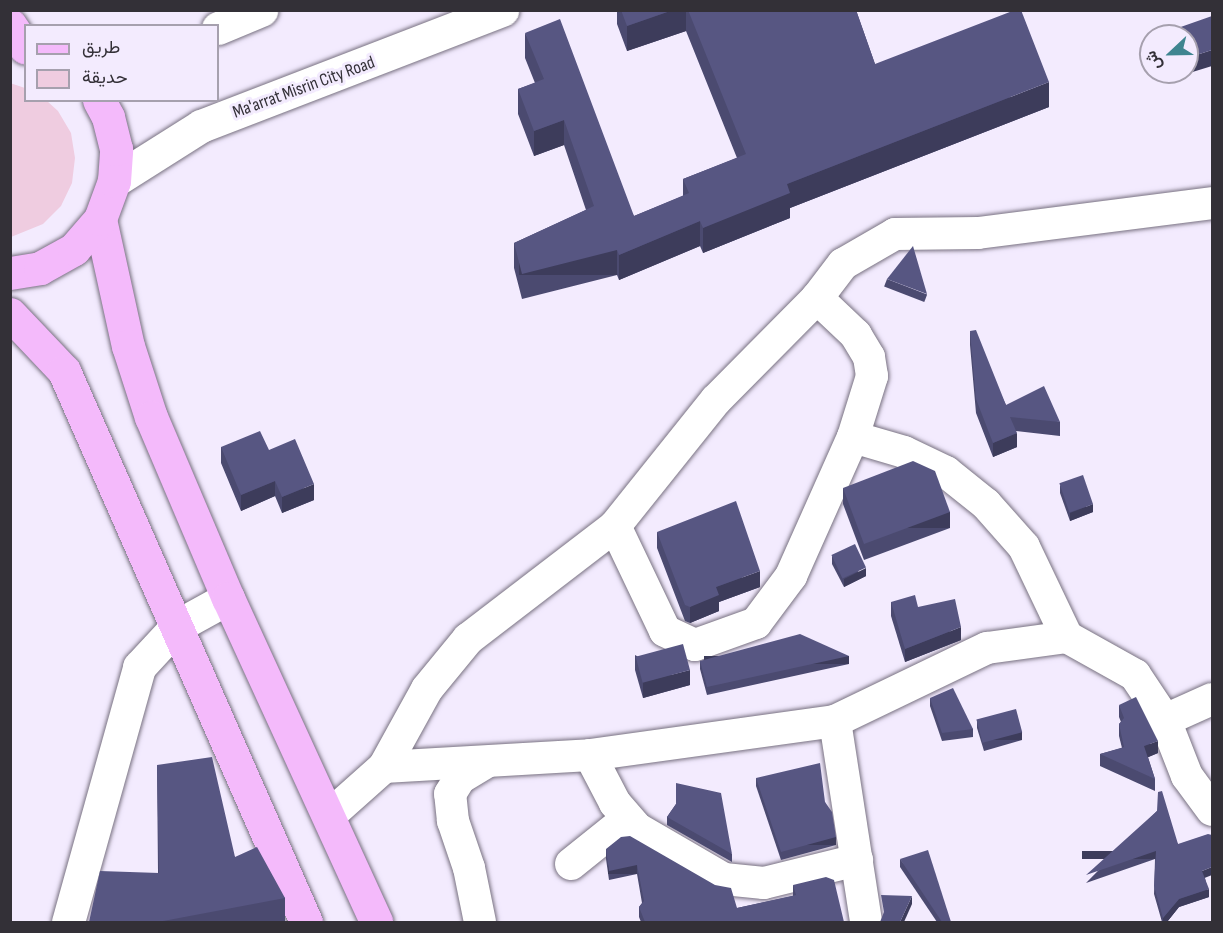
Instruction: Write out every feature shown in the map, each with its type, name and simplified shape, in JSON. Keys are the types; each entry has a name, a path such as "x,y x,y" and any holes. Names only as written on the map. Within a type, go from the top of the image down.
{"main road":[{"path":"219,28 261,10"},
{"name":"Ma'arrat Misrin City Road","path":"114,181 201,126 502,10"},
{"path":"10,25 24,46"},
{"path":"10,273 40,268 74,249 100,219 114,181 116,149 108,117 100,102"},
{"path":"100,219 128,346 151,417 228,598 376,922"},
{"path":"10,314 64,371 306,922"},
{"path":"69,922 132,686 152,650 177,627 228,598"}],"street":[{"path":"329,816 384,767 427,689 468,639 615,526 716,400 817,298 843,264 895,234 978,233 1212,203"},
{"path":"615,526 664,631 695,645 756,623 791,576 853,437 872,376 869,357 856,335 817,298"},
{"path":"853,437 904,452 946,472 986,504 1024,547 1067,638"},
{"path":"384,767 485,763 590,755 835,721 987,648 1067,638 1135,675 1165,720 1187,776 1212,810"},
{"path":"1165,720 1212,699"},
{"path":"835,721 866,922"},
{"path":"590,755 627,819 706,871 742,883 764,883 857,860"},
{"path":"480,922 469,868 453,821 450,794 460,778 485,763"},
{"path":"571,864 627,819"}],"green space":[{"path":"10,83 24,88 24,102 48,102 58,111 71,133 75,158 72,183 61,206 43,224 11,237"}],"building":[{"path":"621,10 673,10 627,26"},
{"path":"688,10 856,10 875,64 1015,10 1021,10 1049,82 787,184 790,193 703,228 700,221 619,255 617,250 522,274 514,243 594,206 564,120 534,131 518,89 544,79 525,33 560,19 634,216 689,193 683,179 746,154"},
{"path":"1212,16 1212,50 1199,54 1199,24 1189,24"},
{"path":"913,246 927,294 887,279"},
{"path":"976,330 1006,405 1044,386 1060,422 1010,417 1017,433 993,443 976,399 970,331"},
{"path":"260,431 269,450 295,439 314,484 282,497 275,481 241,495 221,447"},
{"path":"913,461 935,471 950,512 864,544 843,488"},
{"path":"1083,475 1093,504 1069,512 1059,483"},
{"path":"736,501 760,571 716,587 719,595 690,607 685,605 657,532"},
{"path":"855,544 866,568 842,579 831,555"},
{"path":"915,595 918,607 955,599 961,627 905,649 891,602"},
{"path":"800,634 849,656 707,687 700,661"},
{"path":"683,644 690,670 643,683 636,657"},
{"path":"953,688 973,729 942,733 930,698"},
{"path":"1136,697 1158,741 1144,746 1155,779 1100,754 1124,747 1119,724 1124,718 1119,705"},
{"path":"1016,709 1022,732 983,743 976,720"},
{"path":"212,757 235,857 257,847 285,898 158,922 89,922 100,871 159,873 157,765"},
{"path":"820,763 825,802 832,812 836,837 781,852 756,778"},
{"path":"676,783 721,793 732,854 667,817 676,804"},
{"path":"1162,791 1178,844 1208,834 1212,835 1212,867 1202,871 1209,889 1179,899 1163,918 1154,886 1156,851 1086,875 1157,811 1158,792"},
{"path":"630,836 715,885 731,888 737,908 796,895 793,885 826,877 834,880 844,922 645,922 639,907 644,901 637,865 609,871 606,849 621,837"},
{"path":"928,850 951,922 942,922 900,859"},
{"path":"881,895 912,896 900,922 880,922 884,912"}]}
